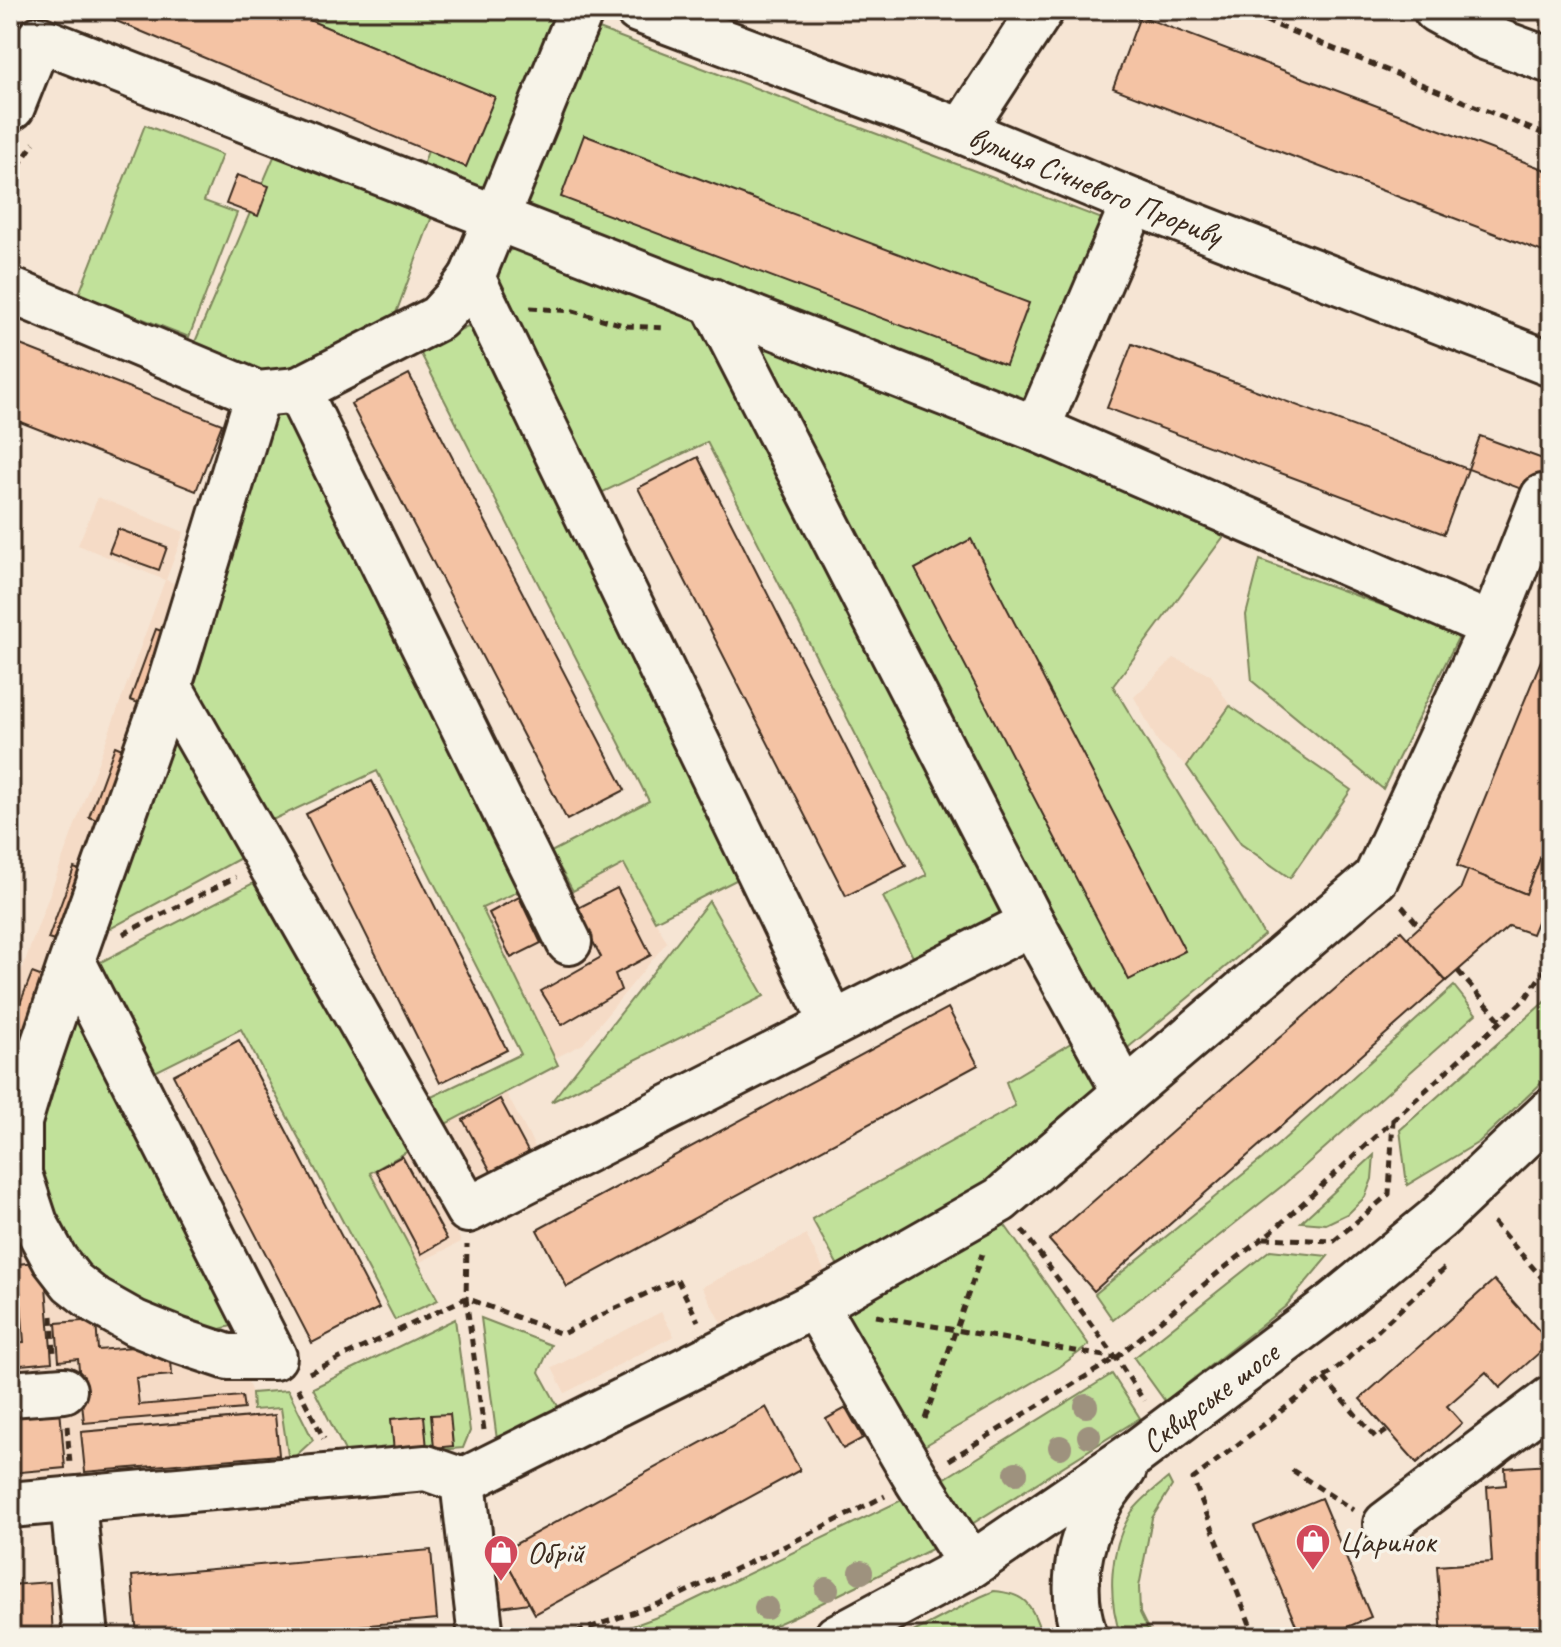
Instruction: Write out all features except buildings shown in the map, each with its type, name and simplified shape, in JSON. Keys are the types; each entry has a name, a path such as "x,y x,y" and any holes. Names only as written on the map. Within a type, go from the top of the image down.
{"street":[{"path":"581,10 495,217 478,291 833,1024"},
{"name":"вулиця Січневого Прориву","path":"638,10 962,131 1134,202 1551,364"},
{"path":"962,131 1041,10"},
{"path":"1436,10 1485,37 1551,61"},
{"path":"10,106 39,39 495,217 718,313 1037,429 1492,626"},
{"path":"1037,429 1134,202"},
{"path":"10,290 278,392 569,942"},
{"path":"72,960 274,1357 228,1357 177,1340 135,1323 96,1301 72,1282 55,1260 35,1223 15,1175 19,1122 72,960 169,686 278,392 438,318 459,295 478,291"},
{"path":"718,313 1032,923 1125,1092"},
{"path":"10,1505 426,1468 463,1481 815,1305 1000,1200 1376,878 1492,626 1543,497"},
{"path":"169,686 468,1210 1032,923"},
{"name":"Сквирське шосе","path":"837,1637 971,1565 1137,1452 1335,1303 1437,1219 1551,1111"},
{"path":"815,1305 917,1480 971,1565"},
{"path":"10,1394 64,1390"},
{"path":"1386,1524 1551,1399"},
{"path":"1085,1637 1079,1622 1076,1580 1082,1541 1100,1502 1137,1452"},
{"path":"463,1481 481,1637"},
{"path":"73,1501 86,1637"}],"path":[{"path":"1239,10 1551,137"},
{"path":"10,178 34,143"},
{"path":"478,291 627,326 663,328 718,313"},
{"path":"72,960 269,861"},
{"path":"563,1637 666,1601 917,1480 1116,1358 1277,1227 1526,998 1551,960"},
{"path":"1458,971 1500,1020"},
{"path":"1263,1238 1334,1241 1389,1194 1393,1119"},
{"path":"917,1480 915,1448 1000,1200"},
{"path":"1000,1200 1116,1358 1149,1409"},
{"path":"463,1481 485,1438 466,1298 468,1210"},
{"path":"1484,1231 1493,1222 1551,1288"},
{"path":"1255,1637 1193,1479 1341,1365 1453,1260"},
{"path":"308,1373 466,1298 562,1334 677,1279 715,1355"},
{"path":"72,1282 52,1312 55,1367 64,1390 73,1501"},
{"path":"871,1315 1116,1358"},
{"path":"1324,1378 1376,1438 1388,1430"},
{"path":"294,1380 343,1476"},
{"path":"1292,1470 1366,1519 1386,1524"}],"shaded area":[{"path":"98,497 184,532 166,580 204,594 13,1121 244,1373 252,1393 253,1410 281,1407 289,1462 10,1486 10,1002 165,580 78,545"},
{"path":"1174,658 1211,675 1230,706 1187,766 1158,742 1134,697"},
{"path":"624,864 667,942 583,1044 555,1058 482,908 561,869 573,890"},
{"path":"506,1093 542,1160 449,1212 461,1242 418,1263 370,1173 408,1151 438,1128"},
{"path":"806,1235 826,1274 723,1327 702,1287"},
{"path":"661,1312 674,1336 565,1393 552,1368"}],"green space":[{"path":"285,10 541,10 562,18 486,198 419,177 428,151 466,166 494,97"},
{"path":"599,29 1105,220 1031,412 528,214 524,200"},
{"path":"145,125 222,155 204,201 237,213 189,337 79,294"},
{"path":"276,152 434,211 393,321 295,371 258,375 192,349"},
{"path":"532,246 702,318 1007,913 913,957 883,897 927,875 707,442 601,493 496,284 503,255 514,249"},
{"path":"476,322 738,879 655,921 624,864 573,891 551,852 649,801 419,350"},
{"path":"753,339 1227,532 1113,686 1264,935 1124,1051"},
{"path":"271,413 294,414 524,889 482,908 558,1065 438,1128 423,1101 521,1054 377,771 266,823 186,684"},
{"path":"1260,560 1460,634 1383,789 1252,681 1246,615"},
{"path":"1230,706 1351,790 1290,878 1241,844 1187,766"},
{"path":"173,718 248,854 95,937"},
{"path":"261,879 408,1151 370,1173 438,1300 395,1320 241,1029 147,1076 91,967"},
{"path":"709,901 764,996 551,1102"},
{"path":"1454,986 1476,1014 1282,1186 1113,1320 1095,1294 1262,1159"},
{"path":"73,996 239,1324 205,1333 168,1320 89,1271 64,1238 47,1203 33,1125"},
{"path":"1551,996 1551,1074 1479,1142 1407,1185 1400,1130"},
{"path":"1076,1040 1102,1091 991,1184 841,1271 812,1219 1015,1106 1006,1082"},
{"path":"1374,1155 1372,1179 1365,1197 1349,1213 1326,1224 1301,1222"},
{"path":"1002,1221 1089,1345 1058,1368 919,1449 841,1317"},
{"path":"1270,1250 1328,1256 1286,1306 1165,1401 1134,1358"},
{"path":"481,1318 551,1345 539,1372 560,1410 497,1440"},
{"path":"455,1319 470,1431 463,1448 348,1457 313,1388"},
{"path":"1112,1374 1140,1418 967,1527 939,1482"},
{"path":"288,1390 313,1440 289,1462 281,1408 253,1410 252,1393"},
{"path":"1168,1478 1172,1486 1152,1518 1139,1587 1140,1613 1152,1637 1121,1637 1112,1590 1118,1542 1131,1513"},
{"path":"910,1496 936,1547 793,1617 748,1637 603,1637 665,1614"},
{"path":"994,1591 1015,1595 1028,1604 1043,1637 904,1637 980,1597"}],"place":[{"name":"Царинок","path":"1313,1572"},
{"name":"Обрій","path":"501,1583"}]}
